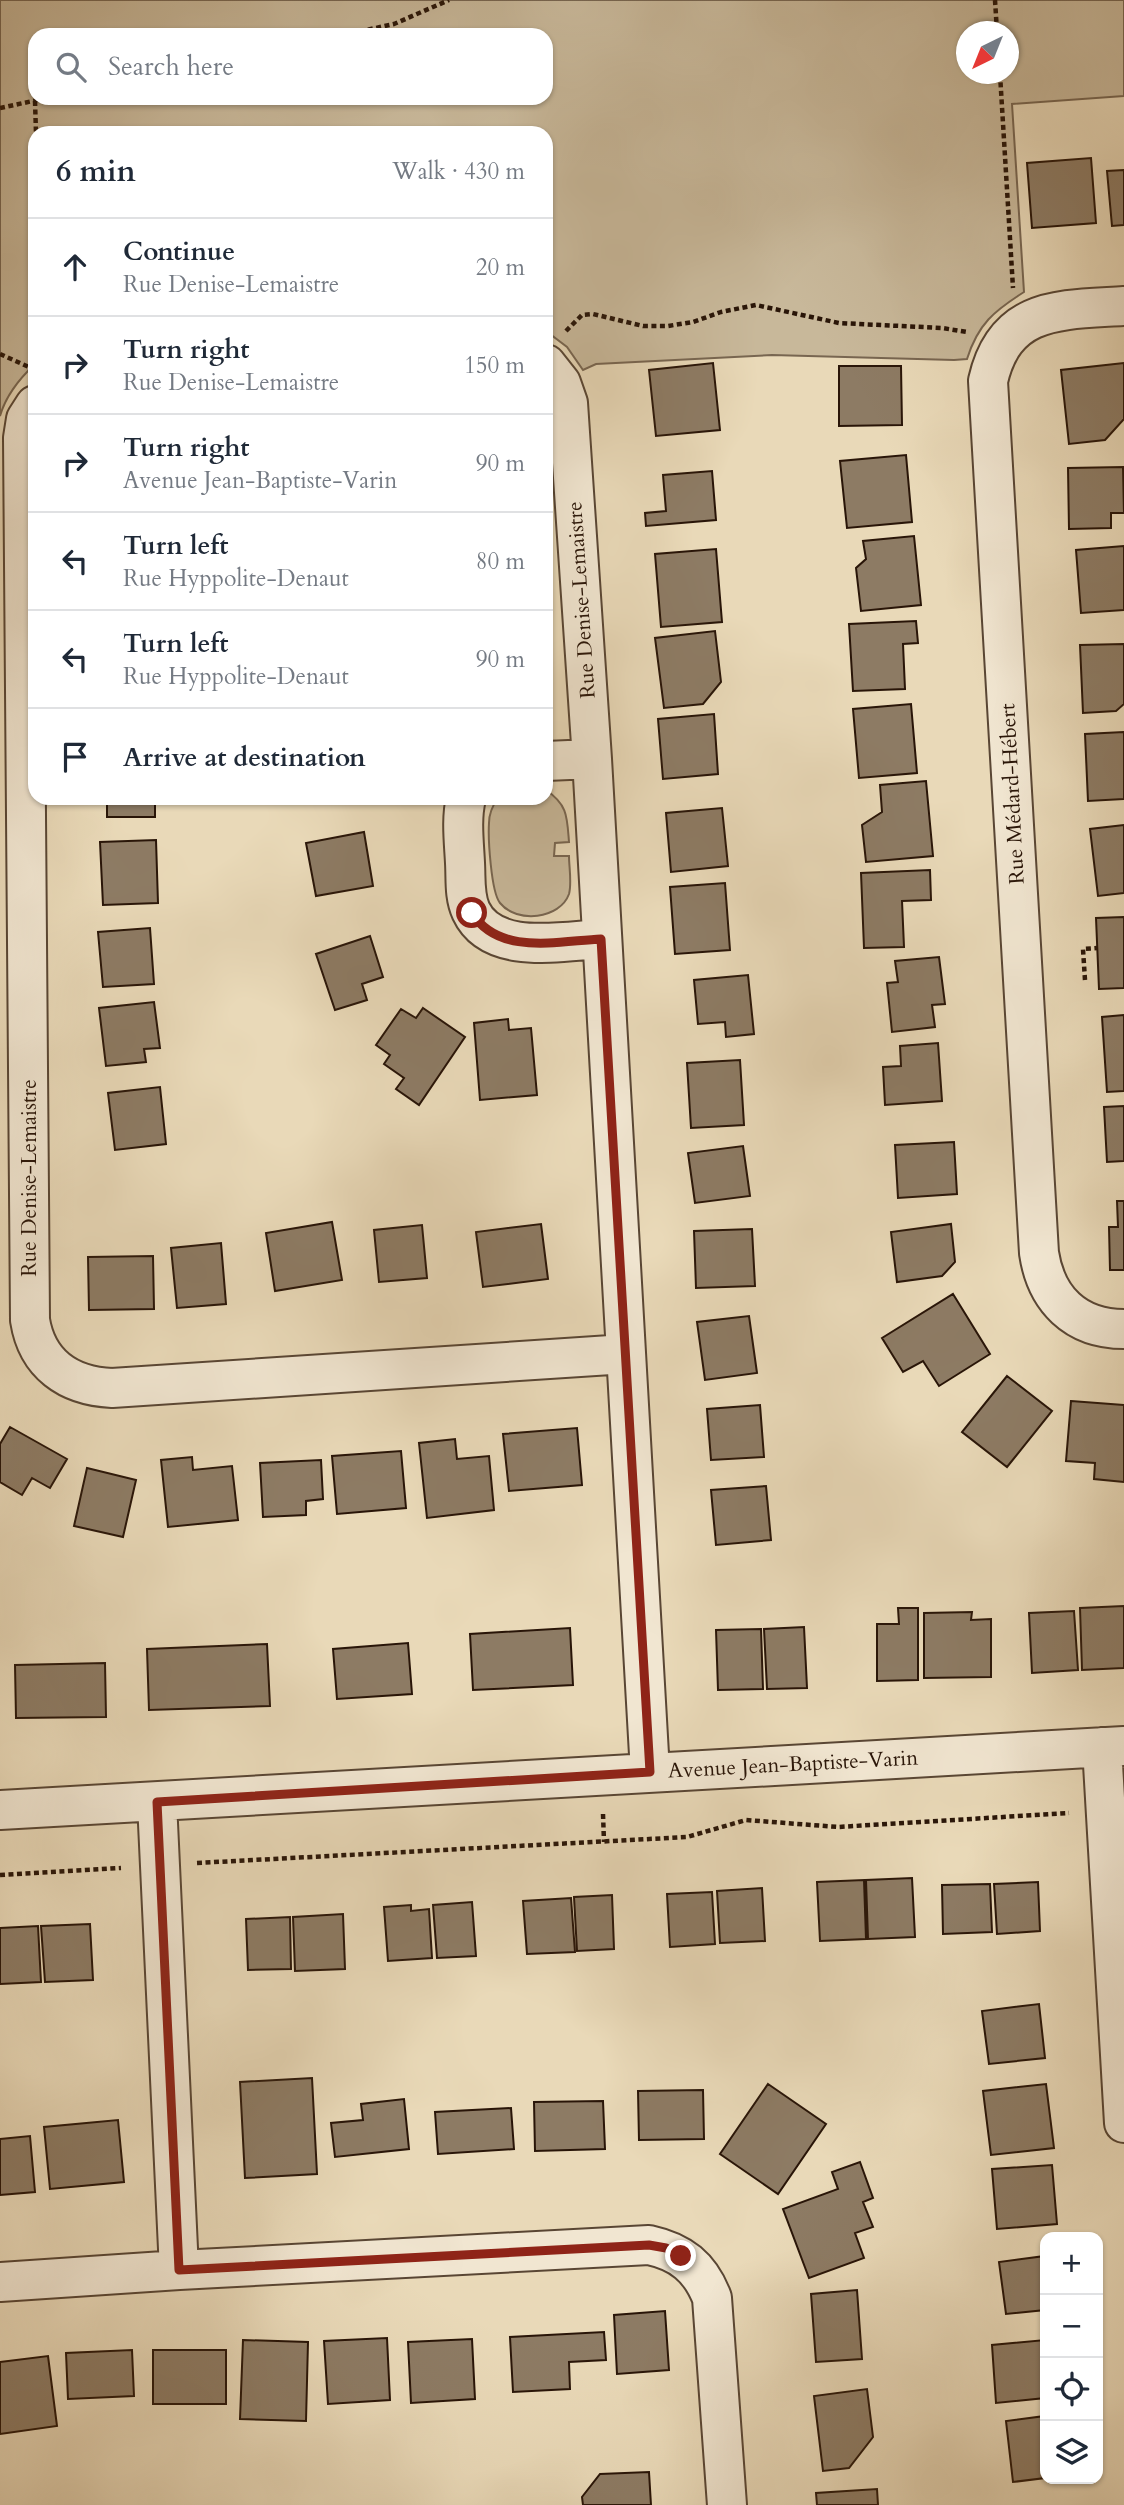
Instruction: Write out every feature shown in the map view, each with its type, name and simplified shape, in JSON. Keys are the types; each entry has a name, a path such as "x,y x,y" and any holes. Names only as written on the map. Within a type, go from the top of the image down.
{"street":[{"name":"Rue Médard-Hébert","path":"1124,306 1044,313 995,333 1001,345 988,381 1039,1253 1049,1290 1062,1305 1078,1318 1094,1325 1124,1329"},
{"name":"Rue Denise-Lemaistre","path":"553,355 568,403 592,759 650,1772"},
{"name":"Rue Denise-Lemaistre","path":"28,411 23,452 30,1320 33,1338 42,1355 57,1370 75,1381 92,1387 112,1388 626,1354"},
{"path":"553,761 592,759"},
{"path":"465,805 466,893 472,913 478,922 487,930 512,942 601,939"},
{"path":"1113,1747 1124,2123"},
{"name":"Avenue Jean-Baptiste-Varin","path":"0,1810 1113,1747"},
{"path":"157,1802 179,2270"},
{"path":"0,2281 649,2245 666,2248 694,2266 706,2281 712,2298 727,2505"}],"path":[{"path":"376,28 394,24 449,0"},
{"path":"996,0 997,21"},
{"path":"553,351 582,315 593,314 643,327 668,326 756,305 861,326 942,328 995,333 1014,297 1001,84"},
{"path":"0,108 28,102"},
{"path":"34,105 36,126"},
{"path":"0,354 28,381"},
{"path":"1085,980 1083,949 1097,948"},
{"path":"603,1810 604,1842"},
{"path":"186,1864 687,1837 746,1820 838,1826 1077,1812"},
{"path":"0,1875 128,1868"}],"shaded area":[{"path":"0,0 1124,0 1124,96 1012,104 1024,292 982,327 967,359 772,355 596,364 583,370 567,347 553,336 553,126 28,126 28,372 14,388 0,416"},
{"path":"553,796 559,801 567,819 569,842 555,843 554,856 569,856 570,890 557,909 538,916 527,916 507,910 500,903 494,888 489,840 493,806 553,805"}],"building":[{"path":"1091,158 1096,223 1032,228 1027,163"},
{"path":"1124,170 1124,225 1112,226 1107,171"},
{"path":"713,363 720,430 656,436 649,370"},
{"path":"1124,363 1124,419 1105,440 1069,444 1061,370"},
{"path":"839,366 901,366 902,425 839,426"},
{"path":"906,455 912,522 847,528 840,461"},
{"path":"1123,467 1124,513 1111,513 1111,528 1069,529 1068,468"},
{"path":"712,471 716,520 646,526 645,513 666,511 663,475"},
{"path":"914,536 921,605 861,611 856,568 866,559 863,541"},
{"path":"1124,546 1124,610 1081,613 1076,550"},
{"path":"716,549 722,622 661,627 655,554"},
{"path":"916,621 918,643 903,644 905,689 853,691 849,624"},
{"path":"715,631 721,682 703,704 664,708 655,638"},
{"path":"1124,644 1124,704 1116,711 1083,713 1080,645"},
{"path":"911,704 917,773 859,778 853,709"},
{"path":"714,714 718,774 663,779 658,719"},
{"path":"1124,732 1124,799 1088,801 1085,734"},
{"path":"926,781 933,856 866,862 862,825 882,812 880,785"},
{"path":"107,805 155,805 155,817 107,817"},
{"path":"722,808 728,866 671,872 666,813"},
{"path":"1124,825 1124,893 1098,896 1090,829"},
{"path":"364,832 373,886 316,896 306,843"},
{"path":"156,840 158,903 103,905 100,842"},
{"path":"930,870 931,900 902,901 904,947 864,948 861,873"},
{"path":"725,883 730,950 675,954 670,887"},
{"path":"1124,917 1124,988 1099,989 1096,918"},
{"path":"150,928 154,984 103,987 98,932"},
{"path":"370,936 383,977 362,984 367,1000 335,1010 316,954"},
{"path":"939,957 945,1004 932,1005 935,1027 892,1032 887,983 898,982 895,961"},
{"path":"748,975 754,1034 726,1037 725,1022 698,1024 694,980"},
{"path":"154,1002 160,1048 144,1049 146,1062 106,1066 99,1008"},
{"path":"423,1008 465,1037 419,1105 396,1089 404,1078 384,1064 390,1055 376,1045 401,1009 416,1018"},
{"path":"1124,1015 1124,1091 1107,1092 1102,1017"},
{"path":"508,1019 509,1030 531,1028 537,1095 480,1100 474,1023"},
{"path":"938,1043 942,1101 885,1105 883,1067 901,1066 900,1046"},
{"path":"740,1060 744,1125 691,1128 687,1063"},
{"path":"160,1087 166,1144 115,1150 108,1093"},
{"path":"1124,1106 1124,1161 1107,1162 1104,1107"},
{"path":"954,1142 957,1194 898,1198 895,1145"},
{"path":"743,1146 750,1196 695,1203 688,1153"},
{"path":"1117,1201 1124,1201 1124,1270 1110,1270 1109,1227 1118,1227"},
{"path":"332,1222 342,1280 275,1291 266,1233"},
{"path":"541,1224 548,1279 483,1287 476,1232"},
{"path":"951,1224 955,1262 942,1276 897,1282 891,1232"},
{"path":"422,1225 427,1278 379,1282 374,1230"},
{"path":"752,1229 755,1286 696,1288 694,1231"},
{"path":"221,1243 226,1304 177,1308 171,1248"},
{"path":"153,1256 154,1309 89,1310 88,1257"},
{"path":"953,1294 990,1354 939,1386 923,1361 903,1372 882,1338"},
{"path":"749,1316 757,1373 705,1380 697,1322"},
{"path":"1007,1376 1052,1411 1007,1467 962,1432"},
{"path":"1071,1401 1124,1405 1124,1482 1094,1479 1095,1463 1066,1461"},
{"path":"760,1405 764,1457 711,1460 707,1409"},
{"path":"10,1427 67,1459 50,1488 32,1478 22,1495 0,1482 0,1444"},
{"path":"577,1428 582,1485 509,1491 503,1434"},
{"path":"455,1439 457,1459 489,1456 494,1510 427,1518 419,1443"},
{"path":"401,1451 406,1508 337,1514 332,1456"},
{"path":"192,1457 193,1470 232,1466 238,1520 168,1527 161,1460"},
{"path":"321,1460 323,1499 306,1501 306,1515 263,1517 260,1463"},
{"path":"87,1468 136,1480 123,1537 74,1526"},
{"path":"766,1486 771,1540 716,1545 711,1490"},
{"path":"1124,1606 1124,1668 1082,1670 1080,1608"},
{"path":"898,1608 918,1608 918,1680 877,1681 877,1624 899,1624"},
{"path":"1074,1611 1078,1670 1032,1673 1029,1613"},
{"path":"972,1612 971,1620 991,1619 991,1677 924,1678 924,1613"},
{"path":"804,1627 807,1688 767,1689 764,1629"},
{"path":"570,1628 573,1685 473,1690 470,1634"},
{"path":"761,1629 763,1689 718,1690 716,1630"},
{"path":"408,1643 412,1694 337,1699 333,1649"},
{"path":"267,1644 270,1706 149,1710 147,1649"},
{"path":"105,1663 106,1717 16,1718 15,1665"},
{"path":"912,1878 915,1937 868,1939 866,1880"},
{"path":"864,1880 866,1939 820,1941 817,1882"},
{"path":"1038,1882 1040,1931 997,1934 994,1884"},
{"path":"990,1884 992,1932 943,1934 942,1885"},
{"path":"762,1888 765,1941 720,1943 717,1891"},
{"path":"712,1892 715,1944 670,1947 667,1894"},
{"path":"612,1895 614,1949 577,1951 574,1897"},
{"path":"571,1898 575,1952 527,1954 523,1901"},
{"path":"472,1902 476,1956 437,1958 433,1905"},
{"path":"411,1905 411,1911 429,1909 432,1958 388,1961 384,1907"},
{"path":"343,1914 345,1969 295,1971 293,1917"},
{"path":"290,1917 291,1969 248,1970 246,1919"},
{"path":"90,1924 93,1980 45,1982 41,1926"},
{"path":"38,1926 41,1982 0,1984 0,1928"},
{"path":"1039,2004 1045,2058 989,2064 982,2011"},
{"path":"312,2078 317,2174 245,2178 240,2082"},
{"path":"768,2084 826,2124 778,2194 720,2154"},
{"path":"1046,2084 1054,2148 991,2155 983,2091"},
{"path":"703,2090 704,2139 639,2140 638,2091"},
{"path":"404,2099 409,2149 335,2157 331,2123 363,2120 361,2104"},
{"path":"603,2101 605,2149 535,2151 534,2102"},
{"path":"511,2108 514,2149 438,2154 435,2112"},
{"path":"118,2120 124,2182 50,2189 44,2127"},
{"path":"30,2136 35,2192 0,2195 0,2139"},
{"path":"860,2162 873,2198 863,2202 873,2227 855,2233 864,2258 809,2278 783,2209 838,2189 832,2172"},
{"path":"1052,2165 1057,2224 997,2229 992,2169"},
{"path":"1040,2257 1040,2311 1006,2314 999,2262"},
{"path":"857,2290 862,2359 816,2362 811,2294"},
{"path":"665,2311 669,2370 617,2374 614,2315"},
{"path":"604,2332 606,2360 569,2362 570,2389 513,2392 510,2337"},
{"path":"387,2338 390,2400 328,2404 324,2341"},
{"path":"472,2339 475,2399 411,2403 408,2342"},
{"path":"243,2340 308,2342 306,2421 240,2419"},
{"path":"1040,2340 1040,2399 996,2403 992,2345"},
{"path":"132,2350 134,2396 68,2399 66,2353"},
{"path":"153,2350 226,2350 226,2404 153,2404"},
{"path":"48,2356 57,2426 0,2434 0,2362"},
{"path":"867,2389 873,2437 849,2468 823,2471 814,2396"},
{"path":"1040,2417 1040,2479 1013,2482 1006,2421"},
{"path":"649,2472 651,2505 583,2505 582,2497 600,2474"},
{"path":"877,2489 878,2505 817,2505 816,2493"}],"route":[{"path":"472,913 487,930 512,942 601,939 650,1772 157,1802 179,2270 649,2245 666,2248 681,2256"}]}
